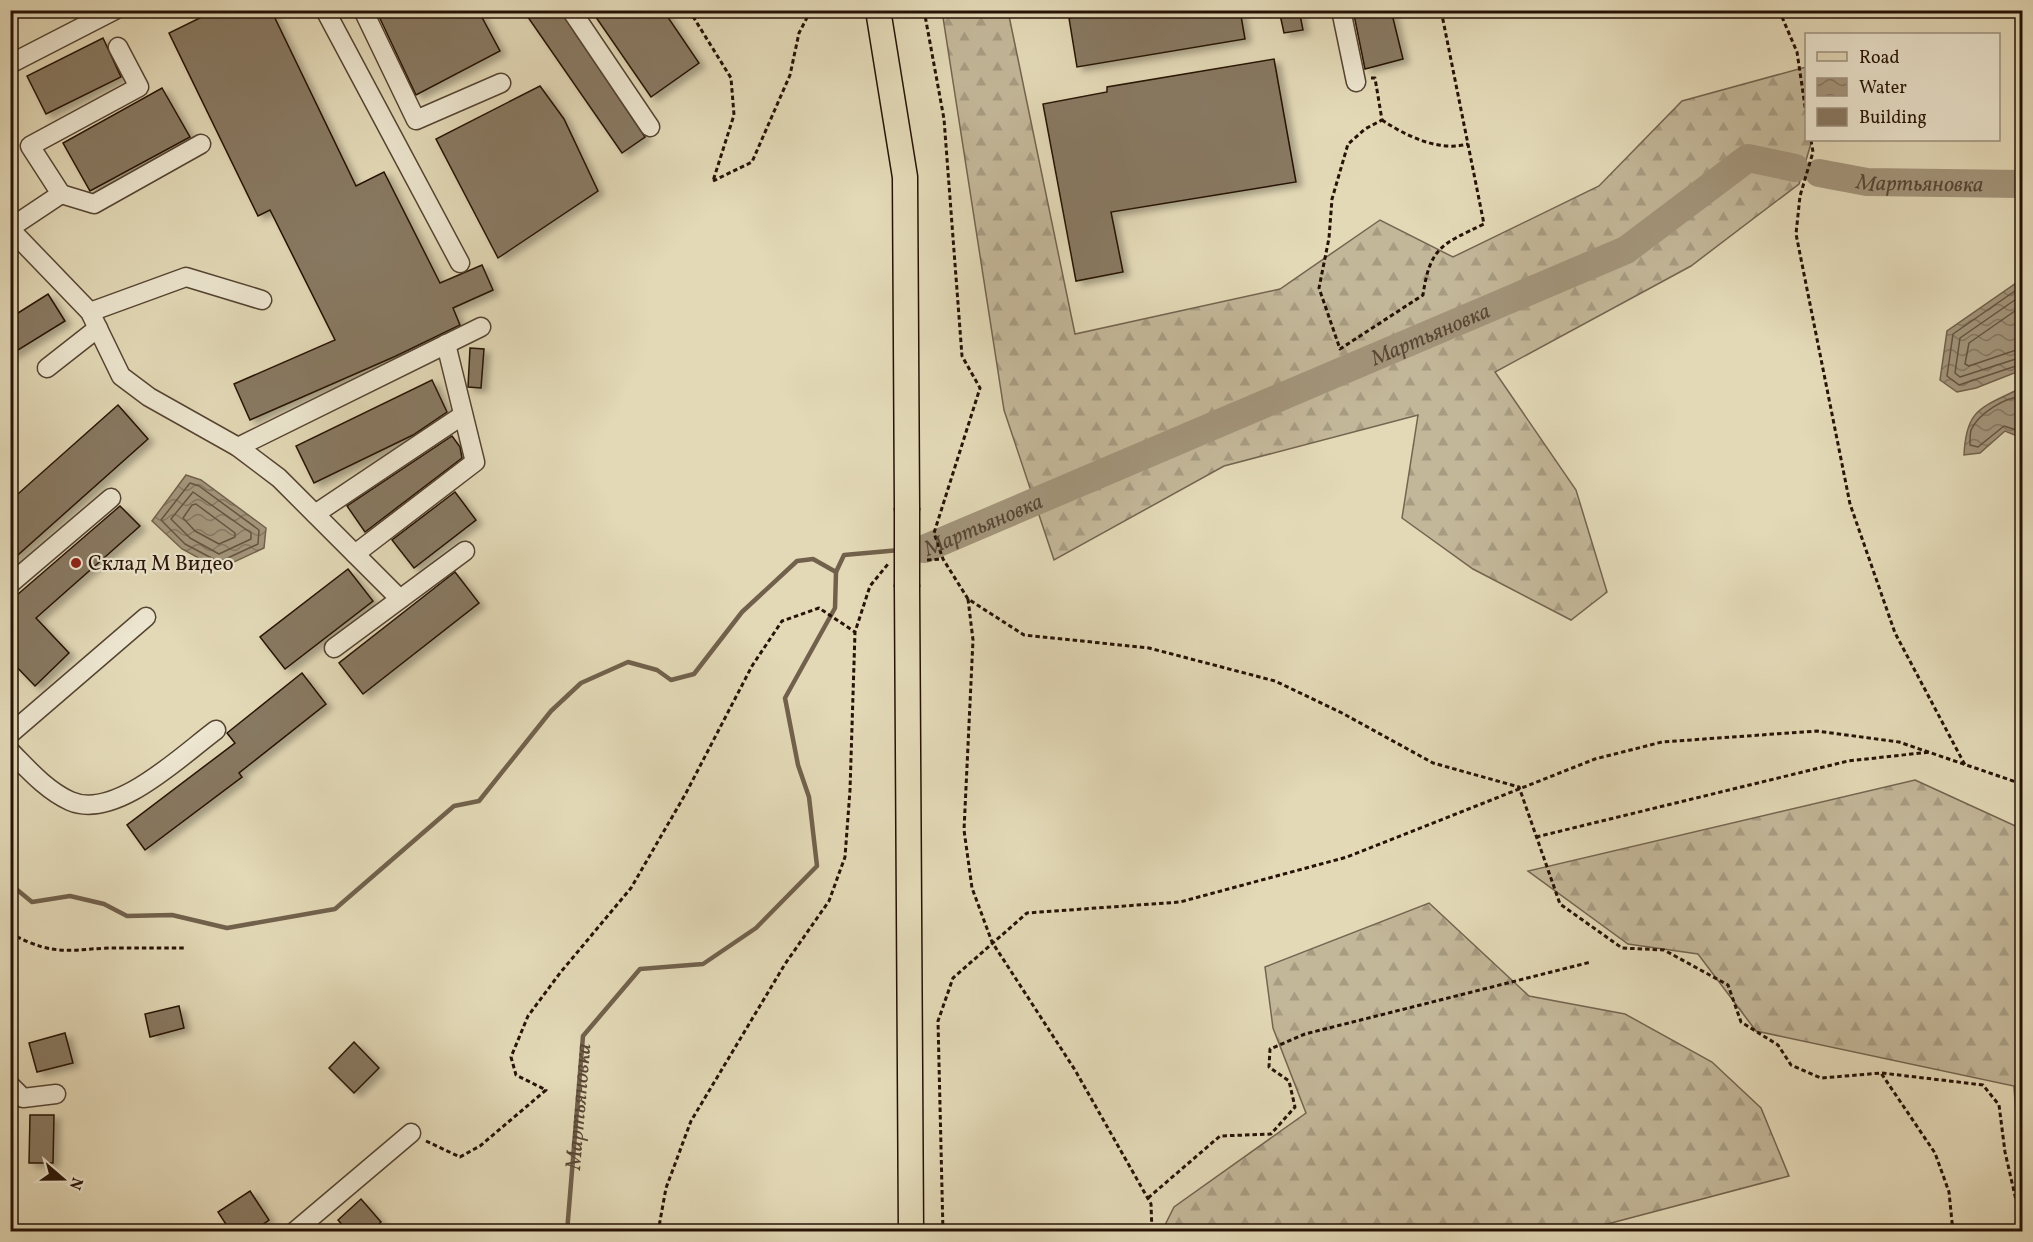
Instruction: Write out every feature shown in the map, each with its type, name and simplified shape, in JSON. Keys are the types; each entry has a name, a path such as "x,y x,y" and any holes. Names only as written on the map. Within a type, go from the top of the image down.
{"main road":[{"path":"878,10 905,177 911,1232"}],"street":[{"path":"10,64 115,10"},
{"path":"325,10 460,263"},
{"path":"363,10 416,120"},
{"path":"571,10 650,127"},
{"path":"1341,10 1356,82"},
{"path":"118,47 139,87 30,146 61,194 94,204 201,144"},
{"path":"392,135 416,120 501,82"},
{"path":"61,194 10,228 94,320 121,376 149,397 238,447 279,478 400,599"},
{"path":"47,368 94,320 186,277 262,300"},
{"path":"238,447 481,327"},
{"path":"355,554 475,462 446,344"},
{"path":"315,514 463,415"},
{"path":"10,584 111,498"},
{"path":"334,648 465,551"},
{"path":"10,734 146,617"},
{"path":"10,751 44,785 70,801 83,804 126,796 216,730"},
{"path":"10,1085 23,1098 56,1094"},
{"path":"294,1232 411,1133"}],"path":[{"path":"689,10 731,78 734,115 713,181 752,162 790,75 798,33 811,10"},
{"path":"924,10 944,119 962,356 980,388 934,533 943,559 968,599 973,640 964,830 972,888 992,942 1075,1070 1148,1198 1151,1204 1152,1232"},
{"path":"1382,120 1365,129 1348,144 1332,199 1329,238 1319,288 1340,349 1423,295 1427,267 1446,242 1484,224 1441,10"},
{"path":"1779,10 1797,52 1805,106"},
{"path":"1356,82 1375,78 1382,120 1406,135 1454,148 1468,144"},
{"path":"1811,141 1813,152 1800,196 1796,234 1850,504 1896,633 1965,765"},
{"path":"921,561 943,559"},
{"path":"658,1232 666,1188 691,1121 784,964 829,901 845,857 850,790 855,632 870,586 887,564 898,563"},
{"path":"968,599 1024,635 1149,648 1275,681 1342,713 1433,763 1519,787"},
{"path":"411,1133 460,1157 480,1146 546,1090 516,1075 511,1057 528,1016 560,973 631,888 686,793 752,666 782,621 819,608 855,632"},
{"path":"943,1232 938,1021 953,978 1028,913 1180,902 1347,857 1519,787 1595,759 1662,742 1817,731 1899,742 2022,784"},
{"path":"1536,837 1848,761 1932,752"},
{"path":"1519,787 1560,904 1622,948 1664,950 1728,985 1741,1022 1778,1045 1791,1065 1821,1078 1881,1073 1983,1085 1999,1105 2016,1200 2022,1213"},
{"path":"10,933 34,945 65,952 122,948 184,948"},
{"path":"1148,1198 1221,1136 1271,1134 1295,1107 1289,1081 1269,1067 1270,1049 1305,1034 1591,962"},
{"path":"1881,1073 1935,1153 1949,1192 1953,1232"}],"green space":[{"path":"942,11 1008,11 1075,334 1280,289 1380,220 1453,257 1599,186 1682,101 1805,67 1805,141 1812,141 1799,184 1691,266 1495,372 1576,490 1607,592 1571,620 1473,569 1402,518 1418,415 1224,466 1054,560 1004,410"},
{"path":"1915,780 2022,829 2022,1181 2014,1086 1756,1031 1698,954 1628,944 1528,871"},
{"path":"1429,903 1529,996 1625,1014 1712,1062 1761,1108 1789,1176 1581,1231 1162,1231 1174,1207 1306,1113 1273,1028 1265,967"}],"water":[{"path":"2022,279 2022,370 1976,388 1957,392 1940,380 1947,331"},
{"path":"2017,390 2022,391 2022,438 2005,431 1980,453 1964,455 1968,428 1977,412 1993,401"},
{"path":"186,475 201,480 266,528 264,548 219,569 182,549 152,521"}],"building":[{"path":"216,10 271,10 356,186 384,172 440,283 482,265 493,290 453,308 460,325 396,356 250,420 234,384 335,340 270,210 258,216 169,33"},
{"path":"376,10 478,10 500,51 416,95"},
{"path":"523,10 560,10 645,137 622,153"},
{"path":"591,10 663,10 699,63 651,97"},
{"path":"1114,10 1240,10 1245,39 1077,67 1069,18"},
{"path":"1279,10 1299,10 1303,30 1284,33"},
{"path":"1353,10 1391,10 1403,59 1365,69"},
{"path":"103,38 121,77 46,114 27,76"},
{"path":"1274,59 1296,182 1111,212 1123,272 1076,281 1043,104 1107,92 1107,87"},
{"path":"540,86 564,119 598,191 498,258 436,139"},
{"path":"162,88 190,137 90,191 63,143"},
{"path":"48,294 65,321 10,355 10,318"},
{"path":"470,348 484,349 481,388 468,387"},
{"path":"432,380 447,412 413,435 314,483 296,446"},
{"path":"118,405 148,439 10,562 10,501"},
{"path":"452,436 460,447 462,458 365,532 347,506"},
{"path":"455,492 476,520 414,568 392,540"},
{"name":"Склад М Видео","path":"120,506 140,526 36,618 69,653 35,686 10,660 10,601"},
{"path":"348,569 373,601 285,669 260,637"},
{"path":"455,572 479,603 363,694 339,663"},
{"path":"302,673 326,704 239,773 242,777 145,850 127,825 235,743 227,733"},
{"path":"179,1006 184,1028 150,1037 145,1014"},
{"path":"65,1033 73,1063 37,1072 29,1043"},
{"path":"354,1042 379,1068 354,1093 329,1068"},
{"path":"30,1115 54,1115 53,1163 29,1163"},
{"path":"250,1191 269,1220 252,1232 231,1232 218,1212"},
{"path":"361,1199 381,1222 371,1232 348,1232 338,1220"}],"waterway":[{"name":"Мартьяновка","path":"924,549 1626,250 1748,158 1795,168"},
{"name":"Мартьяновка","path":"1819,173 1867,182 2022,184"},
{"name":"Мартьяновка","path":"567,1232 583,1036 640,969 703,964 756,928 817,866 809,797 798,765 785,698 835,608 836,572 844,555 900,550"},
{"path":"10,884 32,902 70,896 104,904 127,916 172,915 227,928 335,909 454,806 479,801 551,711 581,683 628,662 657,670 671,680 694,674 742,612 797,561 813,559 836,572"}],"place":[{"name":"Склад М Видео","path":"76,563"}]}
